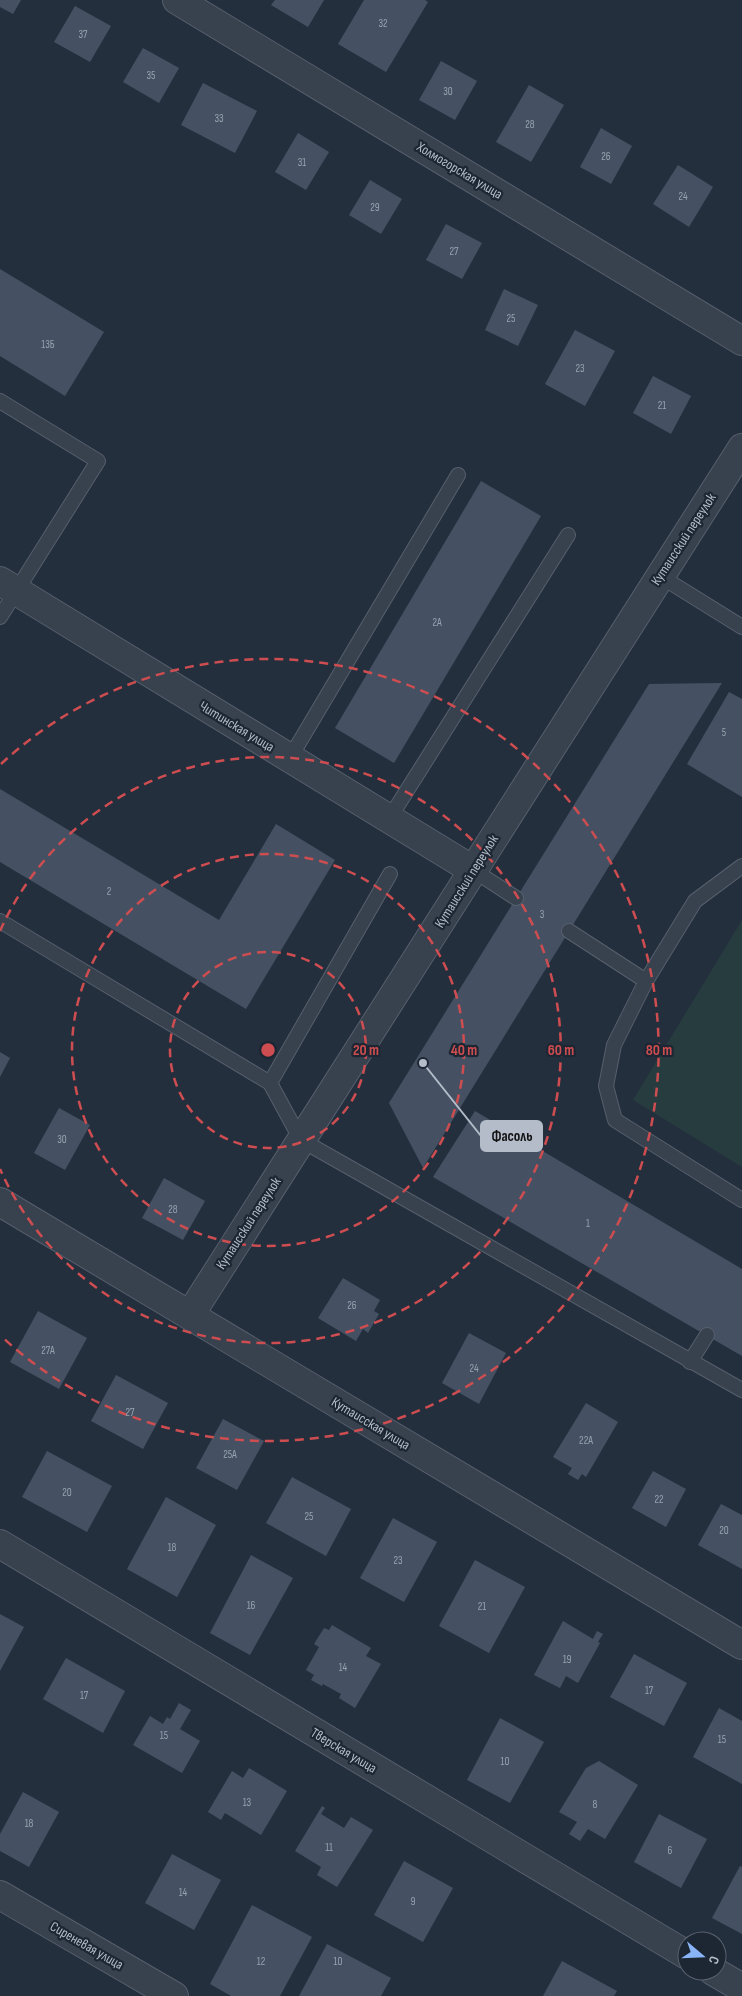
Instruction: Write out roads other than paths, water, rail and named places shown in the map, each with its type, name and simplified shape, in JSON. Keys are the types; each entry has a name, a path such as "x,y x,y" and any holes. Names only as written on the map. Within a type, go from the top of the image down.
{"street":[{"name":"Холмогорская улица","path":"177,0 742,341"},
{"name":"Кутаисский переулок","path":"190,1315 742,448"},
{"name":"Читинская улица","path":"8,586 473,870"},
{"name":"Кутаисская улица","path":"0,1202 742,1645"},
{"name":"Тверская улица","path":"0,1544 677,1950"},
{"name":"Сиреневая улица","path":"0,1895 174,1996"},
{"path":"727,1979 742,1988"}],"lane":[{"path":"0,401 98,462 8,586 0,617"},
{"path":"290,758 458,475"},
{"path":"389,819 568,535"},
{"path":"660,576 742,627"},
{"path":"742,866 695,901 646,981 614,1045 606,1086 615,1120 742,1200"},
{"path":"473,870 516,898"},
{"path":"270,1082 390,874"},
{"path":"0,921 270,1082 301,1140 742,1390"},
{"path":"570,931 646,981"},
{"path":"690,1362 707,1336"}],"place":[{"name":"Фасоль","path":"423,1063"}]}
